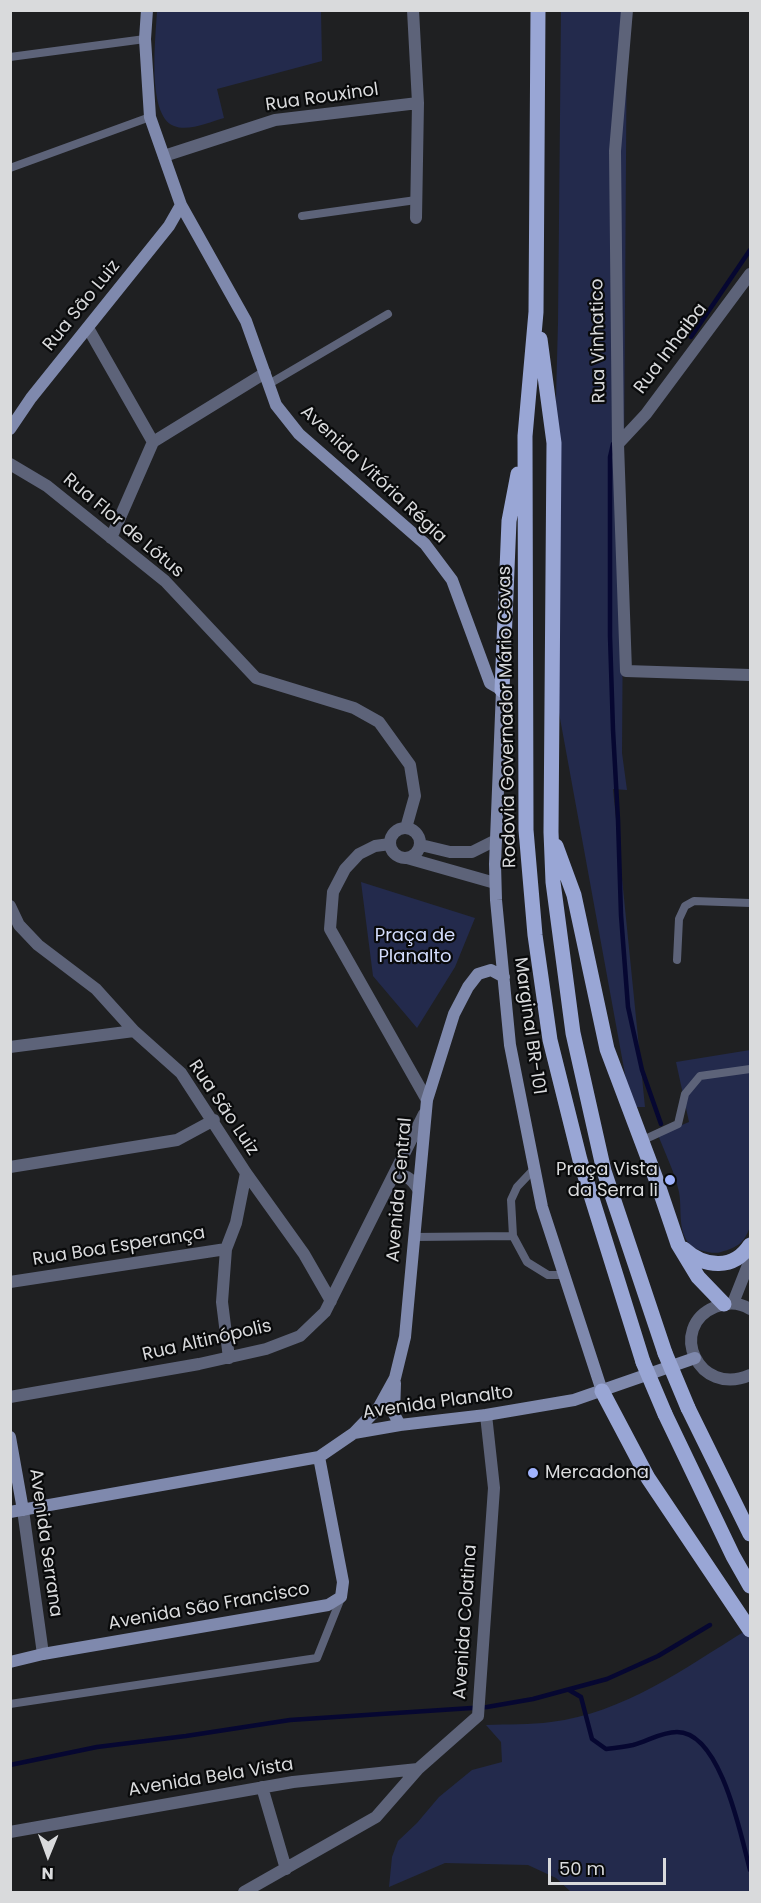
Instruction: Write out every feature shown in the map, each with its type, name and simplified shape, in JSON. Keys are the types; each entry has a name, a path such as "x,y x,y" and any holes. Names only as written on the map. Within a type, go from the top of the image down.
{"main road":[{"name":"Rodovia Governador Mário Covas","path":"538,10 536,312 525,436 526,830 535,935 550,1040 580,1160 644,1362 665,1414 733,1556 750,1586"},
{"name":"Rodovia Governador Mário Covas","path":"536,312 554,443 550,832 554,891 573,1033 604,1171 665,1353 688,1408 750,1534"},
{"path":"502,690 509,521 525,436"},
{"path":"550,832 574,895 607,1049 678,1244 698,1277 728,1304"},
{"path":"678,1244 694,1258 711,1263 729,1263 744,1254 750,1245"},
{"path":"602,1391 648,1478 750,1629"}],"street":[{"name":"Avenida Vitória Régia","path":"147,10 145,39 150,117 181,205 246,321 276,405 299,434 425,544 452,580 490,683 502,690"},
{"path":"413,10 418,103 416,218"},
{"name":"Rua Vinhatico","path":"627,10 615,151 618,444 626,671 750,675"},
{"name":"Rua Rouxinol","path":"164,156 275,120 418,103"},
{"name":"Rua São Luiz","path":"10,429 31,398 169,226 181,205"},
{"name":"Rua Inhaiba","path":"618,444 646,414 750,274"},
{"path":"88,328 153,442"},
{"path":"111,538 153,442 267,379"},
{"name":"Rua Flor de Lótus","path":"10,464 47,486 165,581 256,678 354,708 379,722 410,765 416,796 406,828"},
{"name":"Marginal BR-101","path":"502,690 495,883 510,1045 542,1207 602,1391"},
{"path":"407,858 416,854 421,845 418,835 406,828 397,830 390,844 394,854 398,857 495,883"},
{"path":"421,845 450,852 472,852 496,840"},
{"path":"390,844 375,846 359,855 345,869 333,892 330,928 427,1100"},
{"name":"Rua São Luiz","path":"10,906 15,926 96,989 134,1031 182,1073 246,1173 304,1254 331,1302"},
{"name":"Avenida Central","path":"354,1433 379,1407 395,1378 405,1337 424,1113 454,1014 468,987 478,974 491,970 504,977"},
{"path":"10,1047 134,1031"},
{"name":"Rua Altinópolis","path":"10,1397 229,1358 266,1349 300,1336 325,1312 331,1302 424,1113"},
{"path":"10,1167 177,1140 214,1120"},
{"name":"Rua Boa Esperança","path":"10,1282 226,1249 236,1223 246,1173"},
{"path":"392,1178 396,1175 405,1176 413,1180 418,1189"},
{"path":"226,1249 222,1302 229,1358"},
{"path":"728,1304 750,1260"},
{"path":"750,1309 728,1304 710,1309 696,1322 691,1340 695,1358 707,1373 724,1380 750,1375"},
{"name":"Avenida Planalto","path":"17,1511 319,1456 354,1433 574,1400 695,1358"},
{"path":"395,1378 394,1414 400,1425"},
{"name":"Avenida Colatina","path":"244,1893 376,1817 418,1769 478,1716 494,1488 486,1415"},
{"name":"Avenida Serrana","path":"10,1437 17,1511 43,1654"},
{"path":"319,1456 344,1582 342,1597"},
{"name":"Avenida São Francisco","path":"10,1662 43,1654 328,1605 342,1597"},
{"name":"Avenida Bela Vista","path":"10,1832 293,1782 418,1769"},
{"path":"262,1787 286,1869"}],"lane":[{"path":"10,57 145,39"},
{"path":"10,168 150,117"},
{"path":"302,216 416,200"},
{"path":"267,379 388,314"},
{"path":"677,960 679,919 685,906 694,900 750,903"},
{"path":"641,1141 678,1124 685,1094 700,1076 750,1069"},
{"path":"534,1168 517,1187 511,1200 513,1236 527,1262 548,1275 565,1275"},
{"path":"414,1237 513,1236"},
{"path":"10,1704 317,1658 342,1597"}],"green space":[{"path":"157,11 321,11 322,61 217,89 224,118 206,124 180,128 165,119 159,107 155,73"},
{"path":"561,11 627,11 622,753 627,790 613,789 645,1107 631,1107 549,658 558,323"},
{"name":"Praça de Planalto","path":"361,882 475,918 455,967 417,1028 373,976"},
{"name":"Praça Vista da Serra Ii","path":"750,1050 750,1227 743,1241 736,1246 719,1253 712,1253 694,1247 684,1235 679,1192 658,1135 689,1122 676,1062"},
{"path":"745,1631 750,1640 750,1892 571,1892 556,1878 528,1865 445,1863 389,1887 392,1857 398,1841 439,1797 472,1770 502,1762 501,1742 486,1725 551,1722 604,1709 653,1687"}],"waterway":[{"path":"691,337 750,250"},
{"path":"613,444 610,457 610,636 621,915 628,1007 642,1070 661,1124"},
{"path":"10,1765 97,1747 290,1720 487,1707 533,1699 607,1679 658,1656 710,1625"},
{"path":"569,1690 581,1697 592,1739 606,1749 633,1745 671,1732 692,1737 706,1749 727,1788 750,1870"}],"place":[{"name":"Praça Vista da Serra Ii","path":"670,1180"},
{"name":"Mercadona","path":"533,1473"}]}
